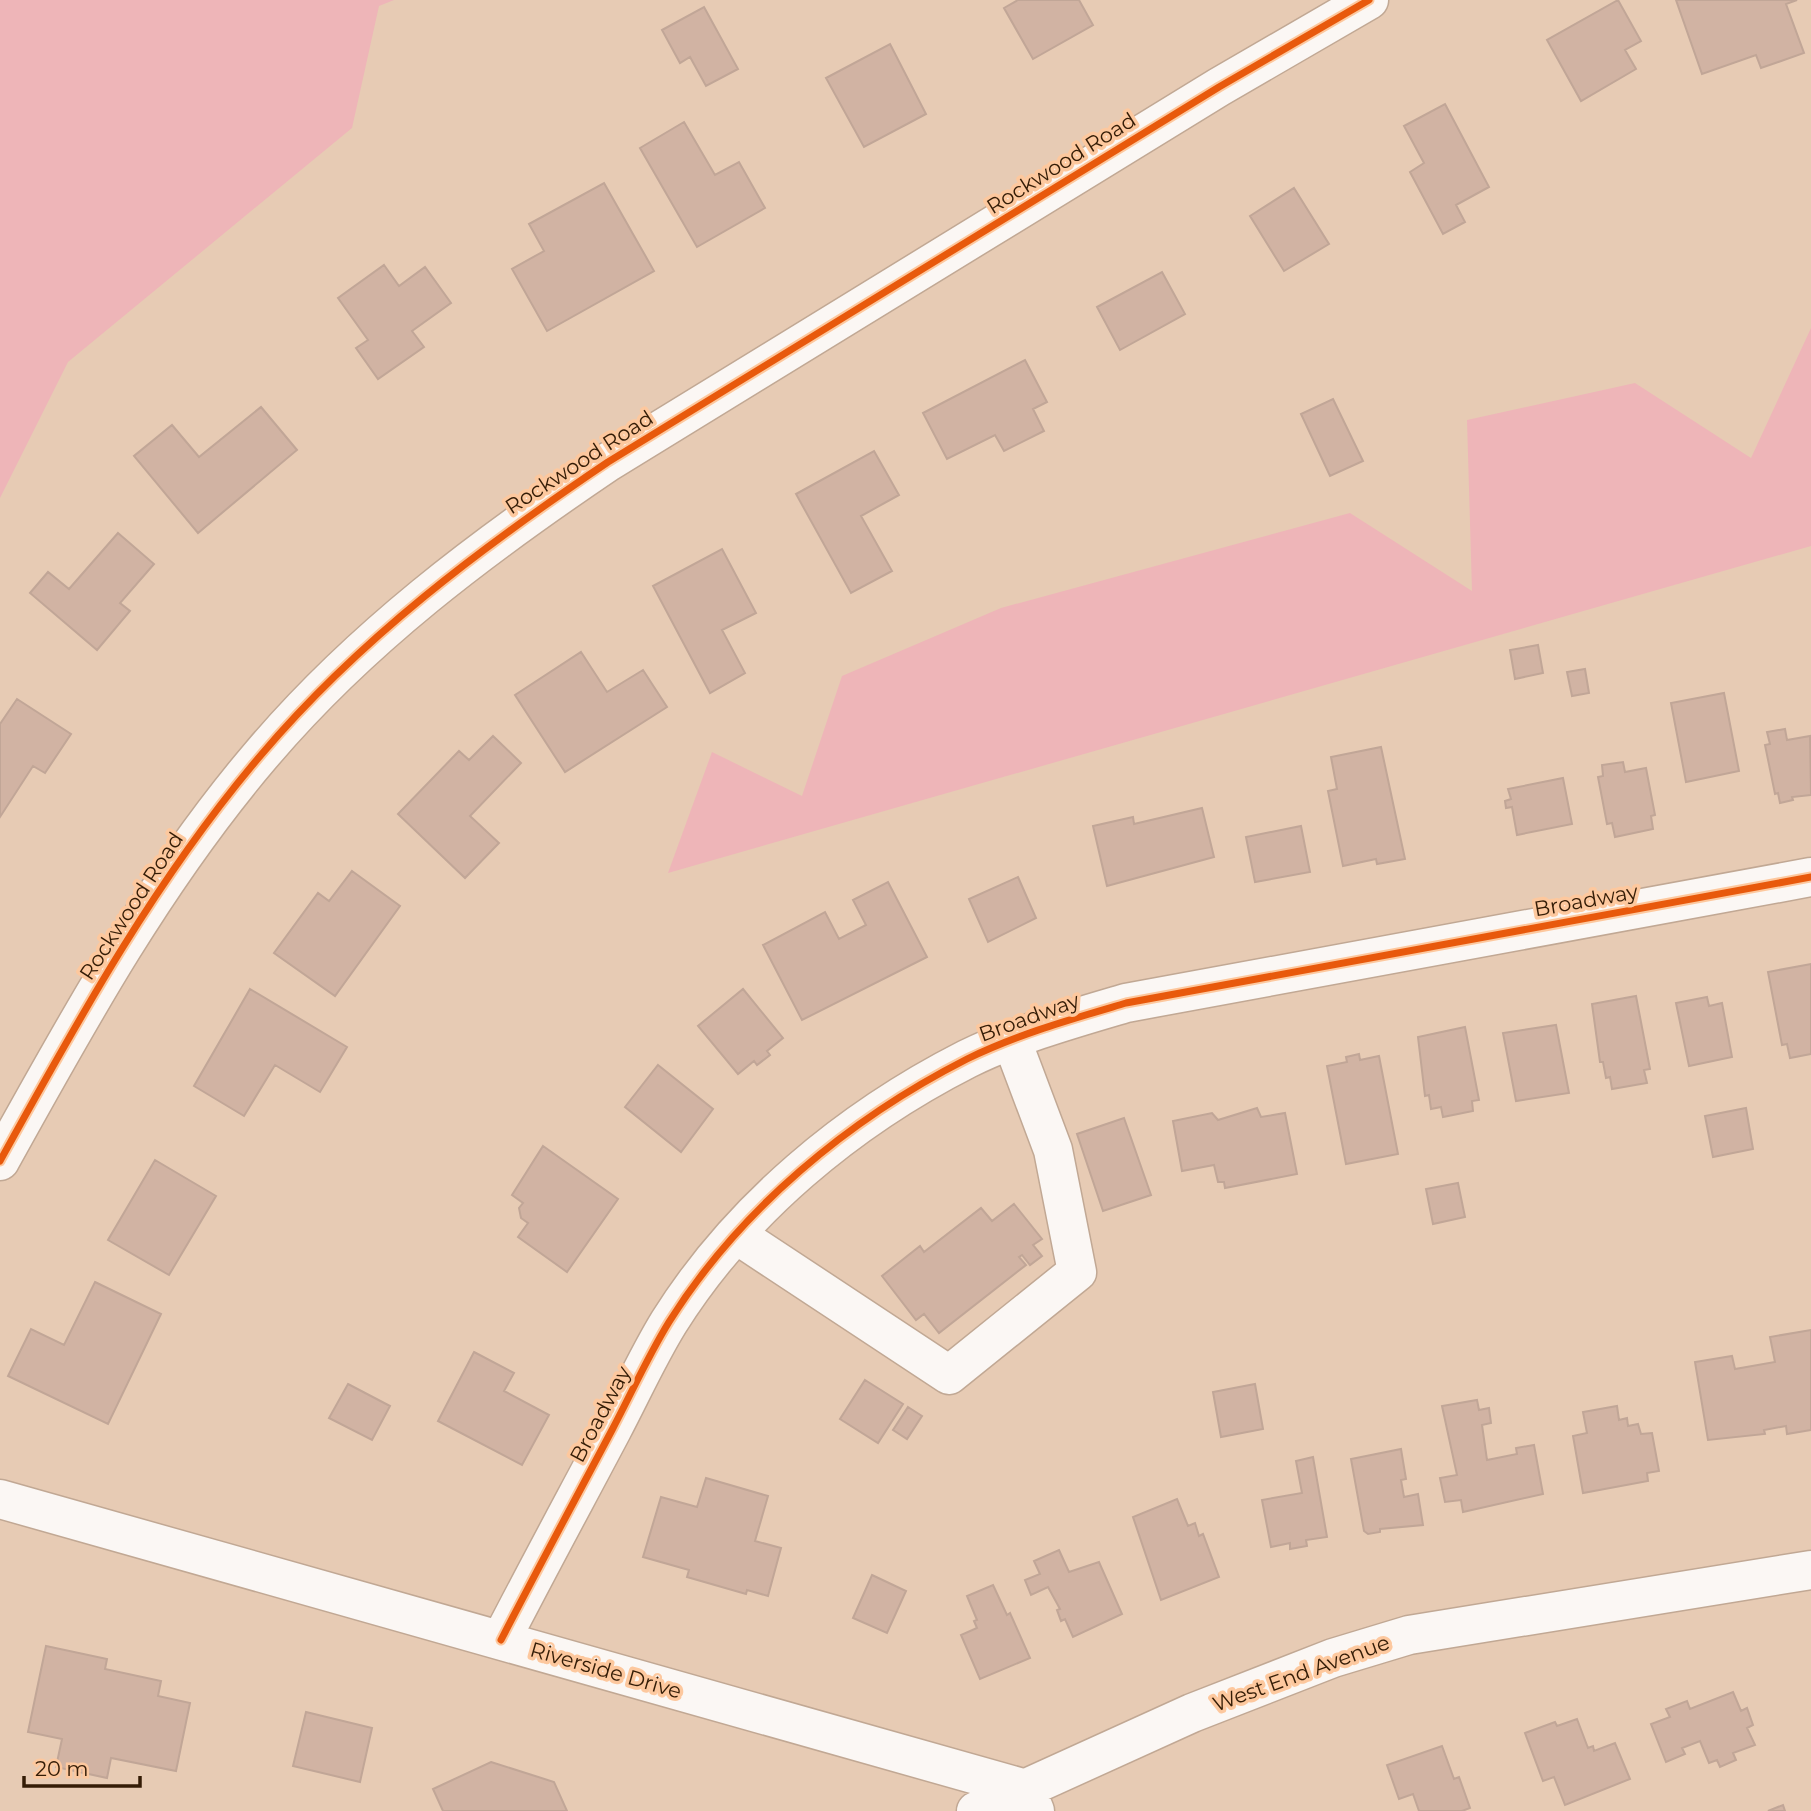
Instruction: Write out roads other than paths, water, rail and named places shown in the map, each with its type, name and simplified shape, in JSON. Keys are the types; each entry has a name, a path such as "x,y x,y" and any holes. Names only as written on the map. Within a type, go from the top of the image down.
{"street":[{"name":"Rockwood Road","path":"0,1161 69,1036 135,927 196,839 261,755 370,642 518,523 608,462 1219,87 1369,0"},
{"name":"Broadway","path":"500,1640 669,1322 762,1207 820,1153 891,1101 969,1059 1042,1028 1126,1003 1811,877"},
{"path":"737,1235 948,1375 1077,1272 1053,1150 1012,1041"},
{"name":"Riverside Drive","path":"0,1499 500,1640 1031,1800"},
{"name":"West End Avenue","path":"976,1811 1031,1800 1192,1713 1333,1658 1409,1635 1811,1570"}]}
